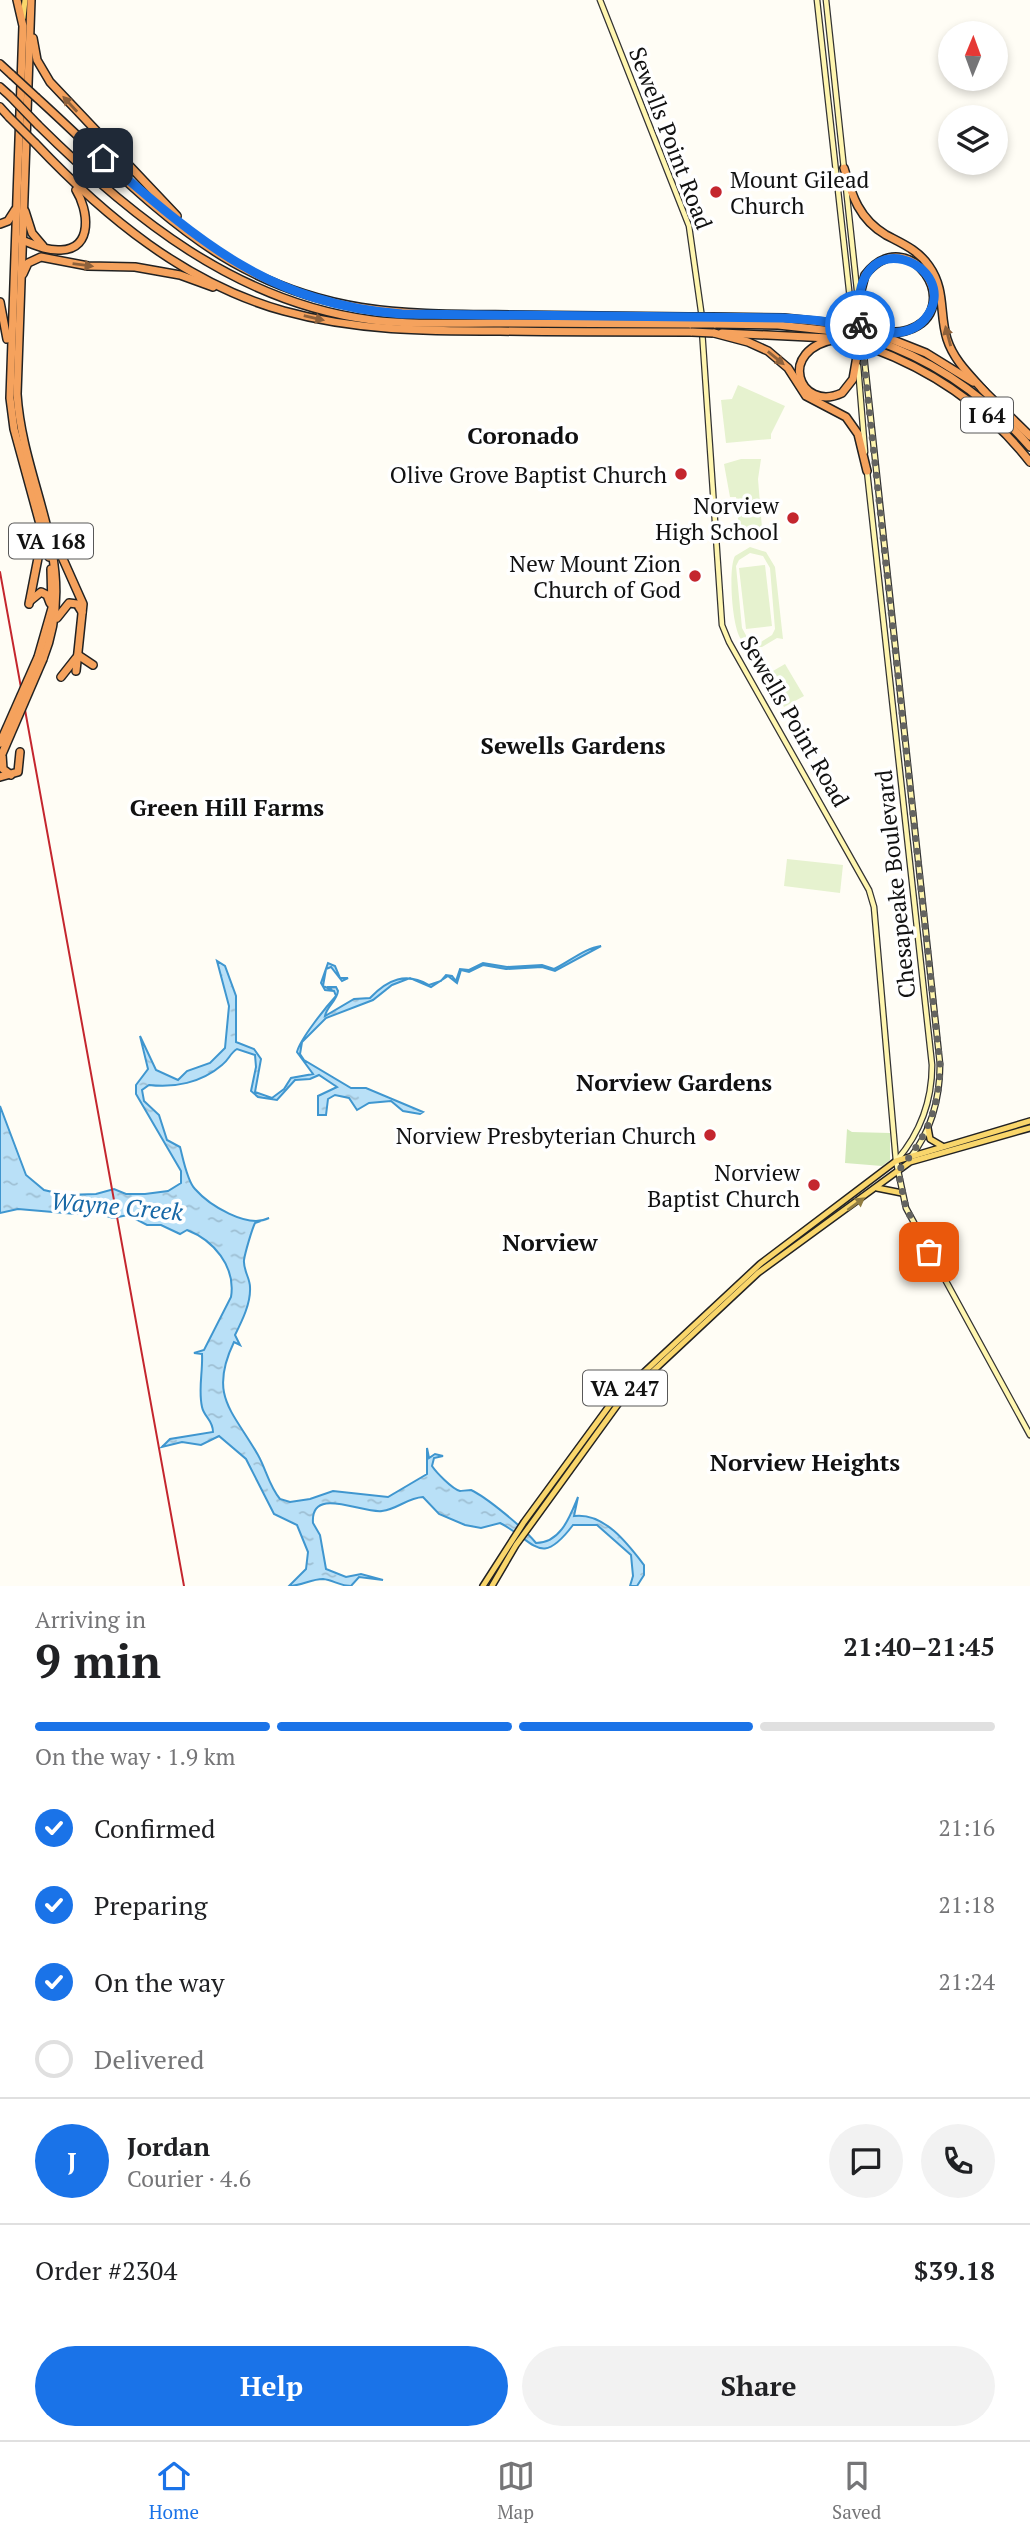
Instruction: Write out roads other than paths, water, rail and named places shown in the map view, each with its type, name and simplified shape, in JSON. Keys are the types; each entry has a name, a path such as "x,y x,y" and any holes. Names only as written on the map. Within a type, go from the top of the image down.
{"highway":[{"path":"18,0 23,26"},
{"name":"VA 168","path":"0,743 41,658 52,608 52,575 44,522 14,429 10,366 31,0"},
{"path":"30,10 35,54 50,82 202,242"},
{"name":"VA 168","path":"20,205 23,26"},
{"name":"I 64","path":"0,64 202,242 231,261 279,285 325,301 371,311 402,314 691,324 713,333 841,334 871,340 942,362 985,392 1030,436"},
{"path":"0,87 118,200 183,248 252,286 299,303 352,317 415,323 691,324 713,320 841,334"},
{"name":"I 64","path":"0,107 70,180 121,225 215,284 282,311 383,330 691,324"},
{"path":"844,168 851,194 864,216 883,233 917,253 934,273 941,290 950,347 961,365 985,392"},
{"path":"18,239 50,250 73,247 85,232 84,207 70,180"},
{"path":"0,224 11,218 20,205"},
{"path":"20,205 36,239 50,250"},
{"path":"18,239 28,247 62,261"},
{"name":"VA 168","path":"1,757 54,625 57,578 18,414 18,239"},
{"path":"857,306 864,275 888,258 910,260 920,266 930,280 933,301 923,321 908,330 871,340"},
{"path":"20,284 26,266 33,259 135,267 180,275 248,302 282,311"},
{"path":"0,302 10,366"},
{"path":"713,333 748,342 768,351 788,368 806,396 846,417 860,439 867,471"},
{"path":"841,334 813,346 803,355 799,374 807,390 821,397 842,393 853,380 857,356"},
{"name":"I 64","path":"841,334 871,340 926,371 966,398 1000,426 1030,462"},
{"path":"871,340 929,364 964,385 997,412 1030,447"},
{"path":"44,522 29,604 36,594 43,592 52,608"},
{"path":"44,522 81,597 83,620 76,671"},
{"path":"54,625 61,611 69,603 79,606 83,620"},
{"path":"78,655 93,665"},
{"path":"61,677 78,655"},
{"path":"0,777 12,775 20,767 20,752"},
{"path":"1,757 3,769 12,775"}],"main road":[{"name":"VA 168","path":"23,26 24,0"},
{"name":"Sewells Point Road","path":"600,0 692,238 700,299 722,625 729,642 856,864 872,898 896,1161 902,1193 909,1216 1030,1436"},
{"name":"Chesapeake Boulevard","path":"483,1586 548,1489 626,1386 760,1264 896,1161 910,1143 928,1103 932,1065 817,0"},
{"name":"Chesapeake Boulevard","path":"492,1586 504,1562 593,1437 634,1387 768,1265 898,1171 913,1154 928,1128 938,1098 940,1064 826,0"},
{"path":"932,1065 940,1064"},
{"name":"VA 247","path":"896,1161 1030,1121"},
{"path":"928,1128 930,1139 942,1146"},
{"name":"VA 247","path":"898,1171 916,1160 1030,1128"},
{"path":"894,1140 910,1143"},
{"path":"877,1188 902,1193"}],"water":[{"path":"601,946 555,971 542,967 506,969 483,965 469,972 461,970 457,983 448,976 442,980 446,975 452,976 456,981 460,969 469,970 483,963 507,967 542,965 554,969 583,952"},
{"name":"Wayne Creek","path":"217,961 225,966 236,996 236,1042 254,1049 261,1059 255,1092 272,1098 284,1089 291,1078 313,1074 297,1052 299,1046 308,1031 336,996 334,991 325,990 321,983 328,963 335,966 340,978 348,978 342,981 331,967 326,969 323,986 332,990 329,987 336,987 338,991 336,998 325,1016 354,999 370,998 391,982 408,979 392,985 373,1000 326,1018 302,1042 300,1054 304,1060 351,1088 366,1088 423,1112 420,1114 403,1111 391,1101 369,1103 357,1110 349,1098 335,1095 328,1099 326,1115 318,1115 318,1096 337,1087 319,1075 295,1080 277,1100 258,1097 251,1091 256,1067 255,1055 237,1049 222,1065 196,1080 178,1085 149,1085 142,1090 144,1101 159,1115 167,1140 180,1147 195,1189 209,1202 229,1214 260,1221 269,1218 255,1223 250,1235 244,1264 250,1293 246,1312 235,1335 240,1345 234,1342 223,1376 227,1402 280,1499 290,1502 310,1499 333,1491 388,1497 427,1474 427,1448 429,1458 435,1454 443,1456 434,1458 432,1466 449,1484 460,1491 471,1490 486,1499 536,1543 545,1542 558,1533 568,1520 578,1497 574,1516 585,1516 605,1524 623,1539 644,1565 644,1575 637,1586 630,1586 633,1576 631,1555 597,1525 573,1525 553,1546 537,1547 500,1523 481,1528 465,1525 439,1514 423,1497 382,1511 329,1503 320,1506 314,1512 313,1523 320,1535 326,1569 346,1577 361,1574 383,1580 359,1577 351,1586 323,1579 289,1586 306,1569 308,1552 297,1525 274,1514 246,1459 219,1436 201,1445 182,1442 162,1447 170,1439 213,1432 201,1400 202,1354 194,1353 204,1350 231,1297 230,1275 221,1256 197,1234 187,1230 180,1234 161,1225 147,1225 128,1215 113,1218 91,1211 76,1214 18,1209 0,1213 0,1106 26,1175 44,1190 65,1195 96,1194 114,1189 126,1194 145,1194 168,1191 181,1183 181,1171 136,1094 136,1085 148,1069 140,1036 156,1070 178,1080 187,1071 210,1063 225,1048 229,1006"},
{"path":"412,979 429,985 439,982 431,987"}],"railway":[{"path":"0,572 184,1586"}],"place":[{"name":"Mount Gilead Church","path":"716,192"},
{"name":"Olive Grove Baptist Church","path":"681,474"},
{"name":"Norview High School","path":"793,518"},
{"name":"New Mount Zion Church of God","path":"695,576"},
{"name":"Norview Presbyterian Church","path":"710,1135"},
{"name":"Norview Baptist Church","path":"814,1185"}],"district":[{"name":"Coronado","path":"523,435"},
{"name":"Sewells Gardens","path":"573,745"},
{"name":"Green Hill Farms","path":"227,807"},
{"name":"Norview Gardens","path":"674,1082"},
{"name":"Norview","path":"550,1242"},
{"name":"Norview Heights","path":"805,1462"}]}
